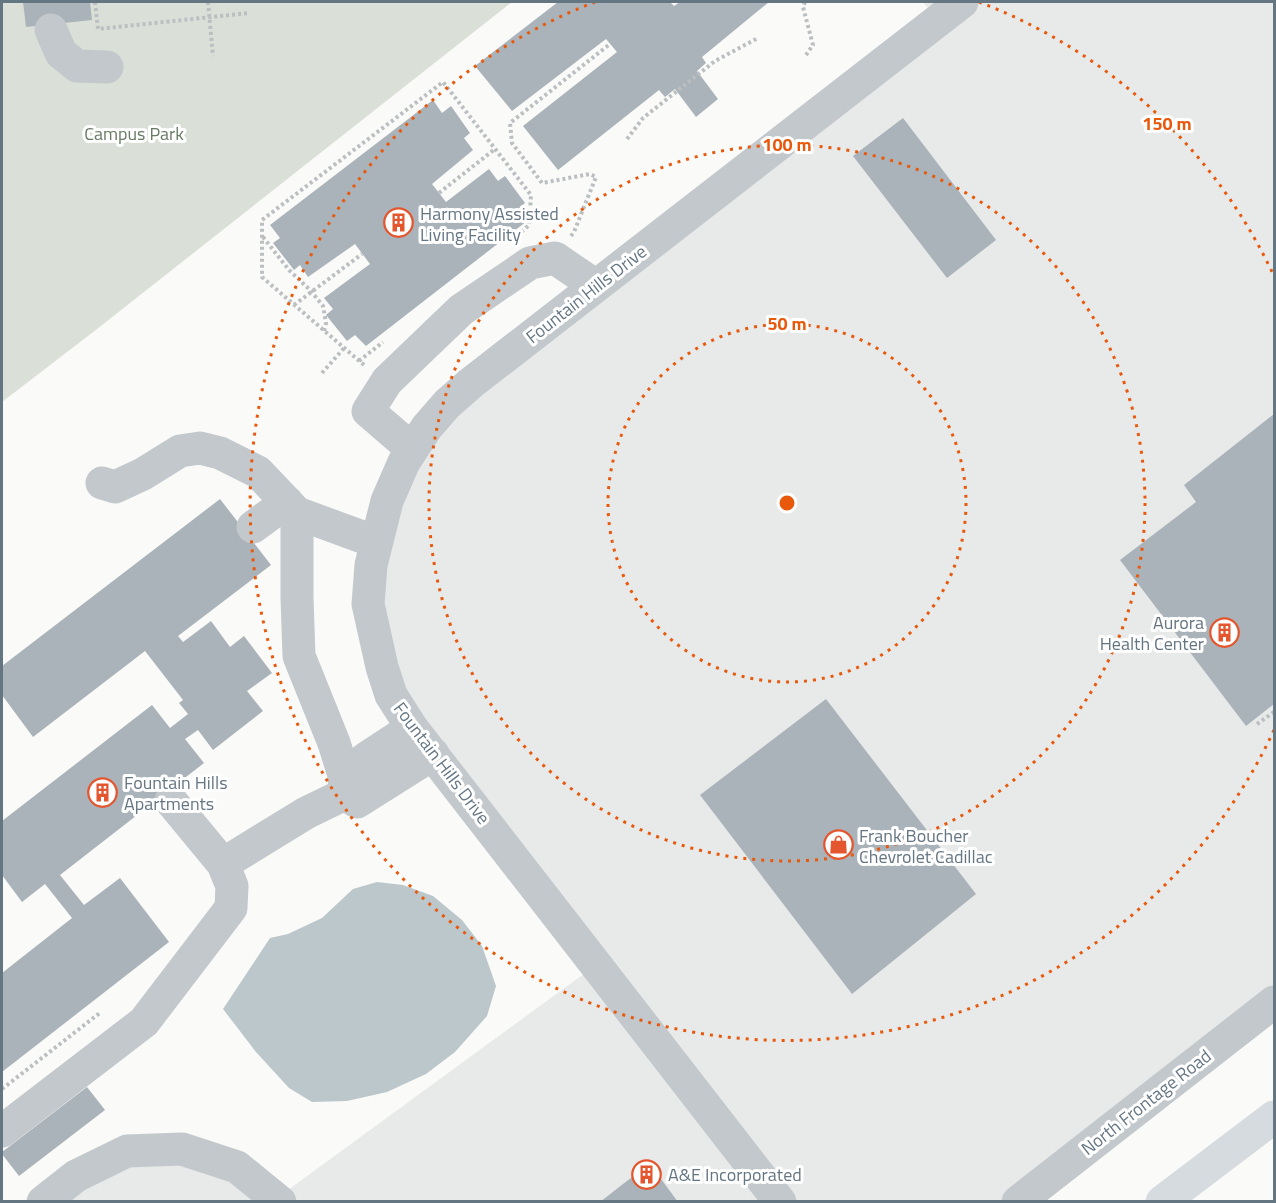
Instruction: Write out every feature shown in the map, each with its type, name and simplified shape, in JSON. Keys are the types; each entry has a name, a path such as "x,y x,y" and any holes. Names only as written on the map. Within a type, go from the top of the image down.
{"main road":[{"path":"1162,1202 1275,1117"}],"street":[{"name":"Fountain Hills Drive","path":"780,1202 412,728 391,695 382,667 368,604 371,565 387,501 404,462 427,427 447,404 941,8"},
{"path":"51,30 61,53 77,66 107,67"},
{"path":"412,449 368,411 387,381 461,310 530,263 555,258 596,286"},
{"path":"102,483 115,487 143,474 180,451 200,447 220,453 258,472 292,508 376,542"},
{"path":"254,527 292,508"},
{"path":"292,508 299,656 334,743 344,785 357,802 433,754"},
{"path":"223,864 306,813 344,785 368,757 412,728"},
{"path":"2,1131 144,1022 231,908 232,886 223,864 171,801"},
{"name":"North Frontage Road","path":"1018,1202 1275,1002"},
{"path":"43,1202 76,1176 127,1151 182,1149 237,1167 280,1202"}],"path":[{"path":"95,2 98,29 249,12"},
{"path":"208,2 213,56"},
{"path":"805,2 803,7 813,45 806,55"},
{"path":"627,140 643,118 715,61 758,38"},
{"path":"555,258 562,244 574,232 596,177 590,174 542,183 512,143 510,123 610,44"},
{"path":"369,370 262,277 262,220 443,82 531,195 529,225 515,238"},
{"path":"439,193 495,149"},
{"path":"262,236 289,270 323,306 326,322 324,330"},
{"path":"294,305 362,254"},
{"path":"359,361 387,339"},
{"path":"322,373 344,348"},
{"path":"1257,724 1275,712"},
{"path":"2,1089 101,1012"}],"shaded area":[{"path":"923,2 1274,2 1274,1002 1018,1201 43,1202 76,1176 182,1149 277,1198 596,965 412,728 368,604 427,427 938,20"},
{"path":"377,882 403,885 433,896 462,920 482,946 496,986 487,1016 455,1052 426,1074 387,1092 347,1101 312,1102 289,1088 256,1052 223,1009 270,938 288,934 322,918 353,889"}],"green space":[{"name":"Campus Park","path":"2,2 512,2 2,402"}],"building":[{"path":"23,2 90,2 92,20 26,27"},
{"name":"Harmony Assisted Living Facility","path":"558,2 670,2 674,6 680,2 769,2 702,57 706,63 697,71 718,99 696,117 675,89 665,97 659,90 558,170 523,126 617,52 606,39 512,111 475,66"},
{"name":"Harmony Assisted Living Facility","path":"433,100 442,113 451,106 470,133 464,138 473,150 432,184 446,202 489,169 498,181 505,176 525,203 518,209 527,221 366,346 355,335 347,341 326,315 333,309 324,298 370,264 355,244 308,277 300,265 294,270 273,243 280,238 270,225"},
{"path":"903,118 996,240 947,278 853,156"},
{"name":"Aurora Health Center","path":"1274,414 1274,704 1246,726 1120,560 1196,502 1184,485"},
{"name":"Fountain Hills Apartments","path":"220,499 271,565 178,636 183,642 211,621 230,647 244,636 272,673 247,691 263,711 213,750 198,730 185,739 204,763 60,875 84,905 120,878 169,942 2,1072 2,973 72,918 45,884 22,902 2,875 2,821 152,705 170,728 188,714 179,703 183,700 145,651 33,737 2,695 2,666"},
{"name":"Frank Boucher Chevrolet Cadillac","path":"826,699 976,894 852,994 700,795"},
{"path":"87,1087 105,1110 19,1176 2,1152"},
{"name":"A&E Incorporated","path":"650,1164 678,1202 600,1202 623,1184"}],"place":[{"name":"Harmony Assisted Living Facility","path":"399,223"},
{"name":"Aurora Health Center","path":"1225,632"},
{"name":"Fountain Hills Apartments","path":"103,792"},
{"name":"Frank Boucher Chevrolet Cadillac","path":"838,845"},
{"name":"A&E Incorporated","path":"647,1174"}]}
